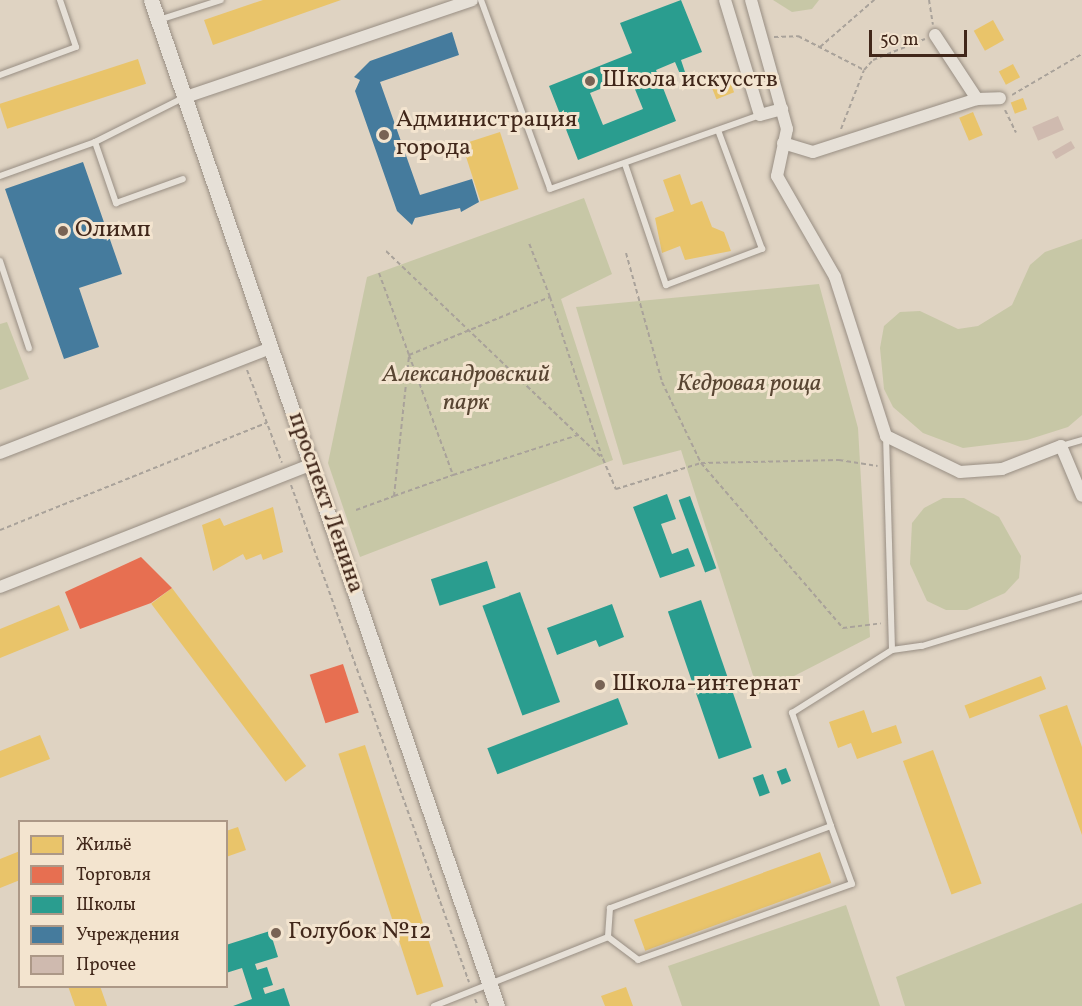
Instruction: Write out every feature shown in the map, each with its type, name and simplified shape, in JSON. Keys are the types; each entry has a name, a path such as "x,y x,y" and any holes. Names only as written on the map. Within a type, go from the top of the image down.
{"street":[{"name":"проспект Ленина","path":"151,0 497,1006"},
{"path":"183,98 472,0"},
{"path":"725,0 759,116 782,109"},
{"path":"751,0 787,129 777,176 835,277 886,436 960,472 1002,469 1061,446 1082,496"},
{"path":"935,34 977,99"},
{"path":"783,143 813,152 977,99 1000,98"},
{"path":"0,453 271,348"},
{"path":"0,586 312,464"}],"lane":[{"path":"0,75 76,47 60,0"},
{"path":"158,21 221,0"},
{"path":"481,0 550,189 719,133 759,116"},
{"path":"0,176 95,142 183,98"},
{"path":"625,164 666,285 762,249 719,133"},
{"path":"95,142 116,203 183,179"},
{"path":"0,261 29,348"},
{"path":"886,436 892,650"},
{"path":"1061,446 1082,440"},
{"path":"608,937 638,960 852,884 792,713 892,650 922,646 1082,597"},
{"path":"608,937 610,908 831,826"},
{"path":"434,1006 490,987 608,937"}],"path":[{"path":"820,47 874,0"},
{"path":"839,134 864,70 873,60 935,34 929,0"},
{"path":"762,38 798,36 864,70"},
{"path":"1016,133 1000,98 1016,94 1082,54"},
{"path":"529,243 550,297 603,459 616,489 701,463 839,460 888,468"},
{"path":"386,251 603,459"},
{"path":"626,253 662,382 701,463 843,628 890,622"},
{"path":"379,273 453,475"},
{"path":"410,355 550,297"},
{"path":"394,496 410,355"},
{"path":"243,359 287,473 478,1006"},
{"path":"0,530 266,423"},
{"path":"356,510 453,475 578,435"}],"green space":[{"path":"773,0 819,0 812,9 792,12"},
{"name":"Александровский парк","path":"584,198 612,274 561,299 613,460 360,557 328,463 367,277"},
{"path":"1082,239 1082,415 1068,427 1027,440 963,448 923,433 893,407 884,389 880,348 884,326 900,312 920,311 958,329 978,326 1012,305 1030,265 1045,252"},
{"name":"Кедровая роща","path":"819,284 858,428 870,637 759,694 681,450 623,465 576,307"},
{"path":"7,322 29,379 0,390 0,324"},
{"path":"943,498 964,498 999,517 1021,556 1019,578 1005,593 967,610 946,610 927,601 910,564 912,523 924,508"},
{"path":"1082,903 1082,1006 905,1006 896,977"},
{"path":"846,905 880,1006 682,1006 668,966"}],"building: Жильё":[{"path":"263,0 341,0 213,45 204,20"},
{"path":"993,20 1004,40 985,51 974,31"},
{"path":"138,59 146,84 7,129 0,104"},
{"path":"1013,64 1020,77 1006,85 999,72"},
{"path":"730,82 734,92 717,99 712,89"},
{"path":"1023,98 1027,109 1015,114 1011,102"},
{"path":"973,112 983,135 969,141 959,118"},
{"path":"500,132 519,189 480,201 462,144"},
{"path":"680,174 691,205 702,201 712,227 724,232 731,251 685,260 680,246 662,253 655,218 674,211 663,180"},
{"path":"273,507 283,552 263,560 261,554 246,560 243,554 213,571 202,525 220,518 224,526"},
{"path":"172,588 306,766 285,782 151,604"},
{"path":"59,605 69,630 0,658 0,629"},
{"path":"1041,676 1046,689 969,718 964,705"},
{"path":"1067,705 1082,747 1082,835 1039,715"},
{"path":"864,710 872,733 896,725 902,743 857,759 851,743 838,748 829,722"},
{"path":"40,735 50,759 0,778 0,751"},
{"path":"365,745 443,987 417,995 338,754"},
{"path":"933,750 982,883 951,894 903,761"},
{"path":"238,827 246,850 228,856 228,830"},
{"path":"18,852 18,881 0,888 0,859"},
{"path":"820,852 831,883 645,951 634,920"},
{"path":"626,987 633,1006 605,1006 601,996"},
{"path":"69,988 101,988 107,1006 75,1006"}],"building: Торговля":[{"path":"141,557 172,588 151,603 80,629 65,592"},
{"path":"343,664 359,713 325,723 310,675"}],"building: Школы":[{"name":"Школа искусcтв","path":"681,0 702,52 681,60 685,72 680,74 675,62 656,70 676,121 578,160 549,86 632,53 620,23","holes":["630,77 643,109 603,125 590,93"]},
{"path":"667,494 676,519 661,524 672,554 688,548 695,566 660,578 633,507"},
{"path":"690,496 716,568 705,572 679,500"},
{"path":"487,561 496,588 440,606 431,579"},
{"path":"520,592 560,702 522,716 482,606"},
{"path":"701,600 752,748 719,759 668,611"},
{"path":"612,604 624,637 599,647 596,640 557,655 547,628"},
{"path":"618,698 628,724 497,774 487,748"},
{"path":"786,768 791,781 782,785 777,772"},
{"path":"763,774 770,793 760,797 753,778"},
{"path":"270,931 278,957 255,964 257,970 267,967 273,985 263,988 265,994 284,988 290,1006 233,1006 252,999 242,968 228,972 228,944"}],"building: Учреждения":[{"name":"Администрация города","path":"452,32 459,55 380,82 420,195 472,179 479,202 461,212 460,208 415,218 412,225 397,211 355,91 360,80 354,77 370,61"},
{"name":"Олимп","path":"83,162 122,274 79,288 99,347 64,359 5,189"}],"building: Прочее":[{"path":"1058,116 1064,130 1038,141 1032,127"},
{"path":"1071,141 1075,148 1056,159 1052,152"}],"place":[{"name":"Школа искусcтв","path":"590,81"},
{"name":"Администрация города","path":"384,135"},
{"name":"Олимп","path":"63,231"},
{"name":"Школа-интернат","path":"600,685"},
{"name":"Голубок №12","path":"276,933"}]}
